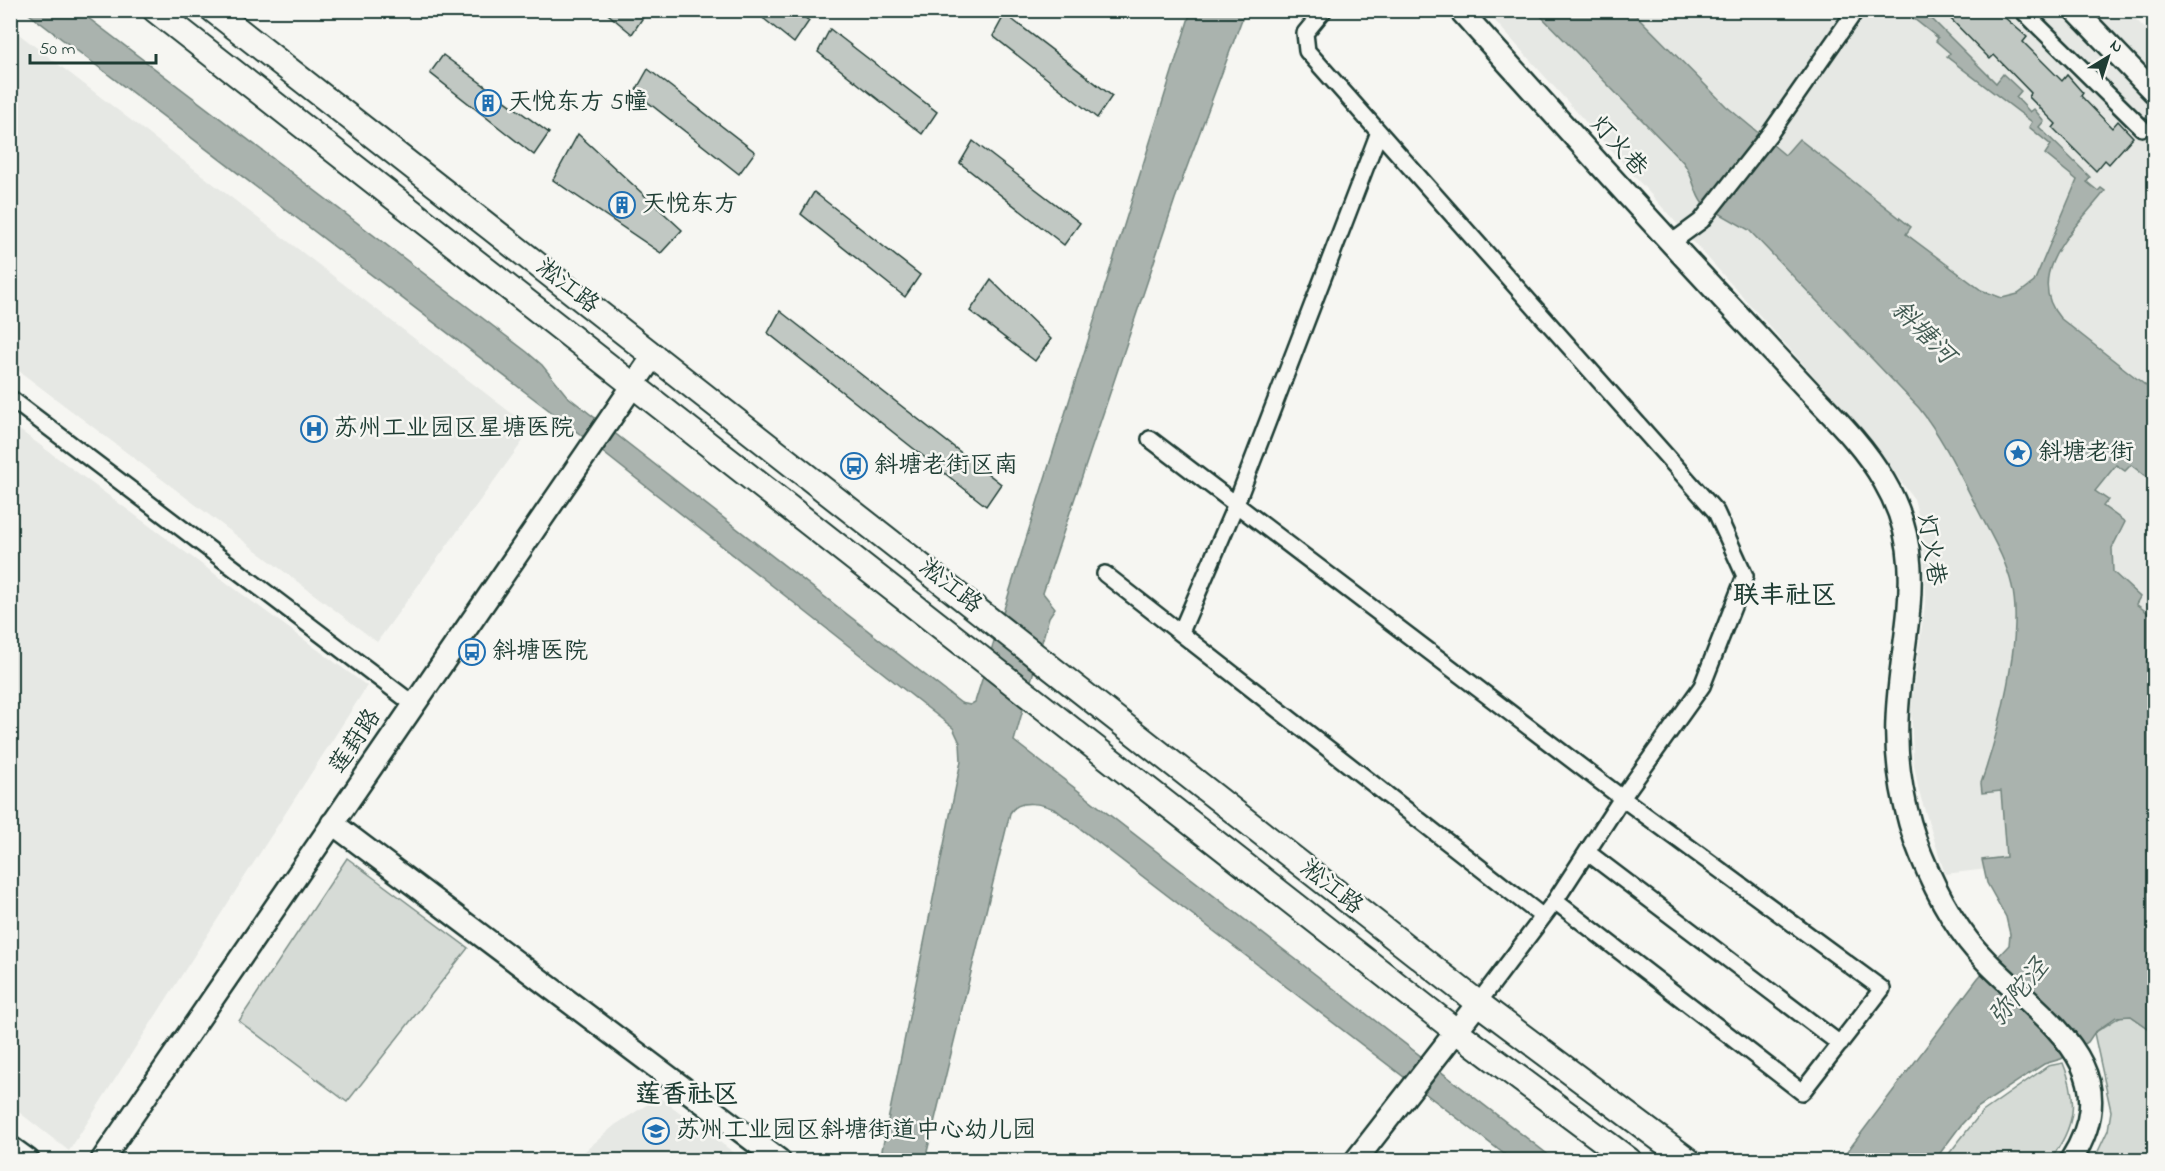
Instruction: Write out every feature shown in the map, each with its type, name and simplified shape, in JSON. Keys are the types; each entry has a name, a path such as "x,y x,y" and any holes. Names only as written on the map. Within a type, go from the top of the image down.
{"main road":[{"name":"淞江路","path":"155,10 1456,1031 1629,1161"},
{"name":"淞江路","path":"213,10 1478,1003 1688,1161"}],"street":[{"path":"1324,10 1305,33 1307,51 1716,512 1745,576 1702,686 1622,798 1555,902 1356,1161"},
{"name":"灯火巷","path":"1460,10 1671,243 1853,437 1873,462 1898,508 1911,570 1912,599 1896,722 1900,773 1909,817 1920,854 1939,893 1984,960 2056,1026 2078,1053 2086,1072 2091,1102 2085,1135 2071,1161"},
{"path":"1671,243 1701,221 1771,132 1856,10"},
{"path":"2022,10 2142,128"},
{"path":"2075,10 2154,92"},
{"path":"1181,632 1236,504 1378,132"},
{"name":"莲葑路","path":"102,1161 654,355"},
{"path":"10,398 413,704"},
{"path":"1150,439 1622,798 1882,989 1802,1092 1555,902"},
{"path":"1105,574 1544,917"},
{"path":"332,822 779,1161"},
{"path":"1587,852 1840,1044"},
{"path":"10,1147 28,1161"}],"shaded area":[{"name":"斜塘老街","path":"2127,10 2154,38 2154,715 2030,864 1945,874 1919,792 1913,759 1911,706 1926,597 1922,529 1914,499 1866,434 1486,11"},
{"name":"苏州工业园区星塘医院","path":"11,28 524,423 523,441 377,642 11,365"},
{"path":"10,423 367,686 69,1151 11,1106"},
{"path":"347,858 468,948 347,1102 239,1021"},
{"path":"2124,1014 2131,1016 2154,1032 2154,1160 2094,1160 2108,1130 2111,1111 2094,1033"},
{"path":"2063,1063 2071,1090 2072,1113 2065,1136 2050,1160 1944,1160 1981,1113 2048,1066"},
{"name":"苏州工业园区斜塘街道中心幼儿园","path":"659,1097 744,1160 575,1160 615,1125"}],"water":[{"path":"25,11 79,11 527,352 542,365 567,396 961,703 970,705 975,702 1191,11 1245,11 1175,199 1043,593 1055,608 1049,617 1014,741 1555,1160 1512,1160 1056,810 1045,806 1025,804 1014,808 1010,813 925,1160 880,1160 961,761 960,743 953,728 558,417"},
{"path":"1536,11 1632,11 1726,106 1785,155 1799,139 1911,227 1906,234 1981,290 2002,298 2018,294 2034,282 2077,180 2045,154 2051,145 2029,127 2032,122 1947,57 1950,53 1936,41 1938,38 1904,11 1929,11 1929,16 1996,83 2003,74 2021,91 2016,97 2030,112 2034,109 2044,121 2039,127 2090,177 2087,182 2098,191 2101,188 2105,191 2058,250 2050,267 2047,284 2050,301 2060,318 2154,392 2154,483 2131,465 2125,471 2116,465 2095,491 2108,500 2103,506 2125,522 2112,548 2113,572 2140,597 2136,604 2151,615 2154,611 2154,1032 2131,1016 2116,1017 2094,1033 2088,1042 2061,1059 2044,1064 1977,1108 1935,1160 1841,1160 1978,978 2009,945 2010,934 2006,917 1987,883 1982,860 2006,857 2001,791 1982,793 1981,783 1995,739 2012,657 2015,607 2009,575 1955,465 1919,408 1749,230 1703,204 1683,162"}],"building":[{"path":"603,10 648,10 632,34"},
{"path":"753,10 796,10 809,21 794,43"},
{"path":"1942,10 1996,10 2027,37 2023,42 2062,81 2067,75 2083,93 2081,96 2112,128 2118,121 2133,137 2109,164 2105,160 2096,171 2053,128 2056,124 2029,97 2031,93 1994,55 1990,59"},
{"path":"1005,14 1112,96 1097,118 993,36"},
{"path":"830,29 937,112 922,134 818,52"},
{"name":"天悦东方 5幢","path":"443,55 549,133 534,155 430,73"},
{"path":"648,69 755,152 739,174 635,92"},
{"name":"天悦东方","path":"578,134 682,230 661,253 553,180"},
{"path":"973,141 1080,223 1064,245 960,163"},
{"path":"814,192 920,275 905,297 801,214"},
{"path":"991,280 1051,339 1035,361 970,311"},
{"path":"780,311 1001,484 986,506 768,333"}],"place":[{"name":"天悦东方 5幢","path":"488,103"},
{"name":"天悦东方","path":"622,205"},
{"name":"苏州工业园区星塘医院","path":"314,429"},
{"name":"斜塘老街","path":"2018,453"},
{"name":"斜塘老街区南","path":"854,466"},
{"name":"斜塘医院","path":"472,652"},
{"name":"苏州工业园区斜塘街道中心幼儿园","path":"656,1131"}],"district":[{"name":"联丰社区","path":"1785,597"},
{"name":"莲香社区","path":"687,1096"}],"water label":[{"name":"斜塘河","path":"1922,333"},
{"name":"弥陀泾","path":"2020,993"}]}
